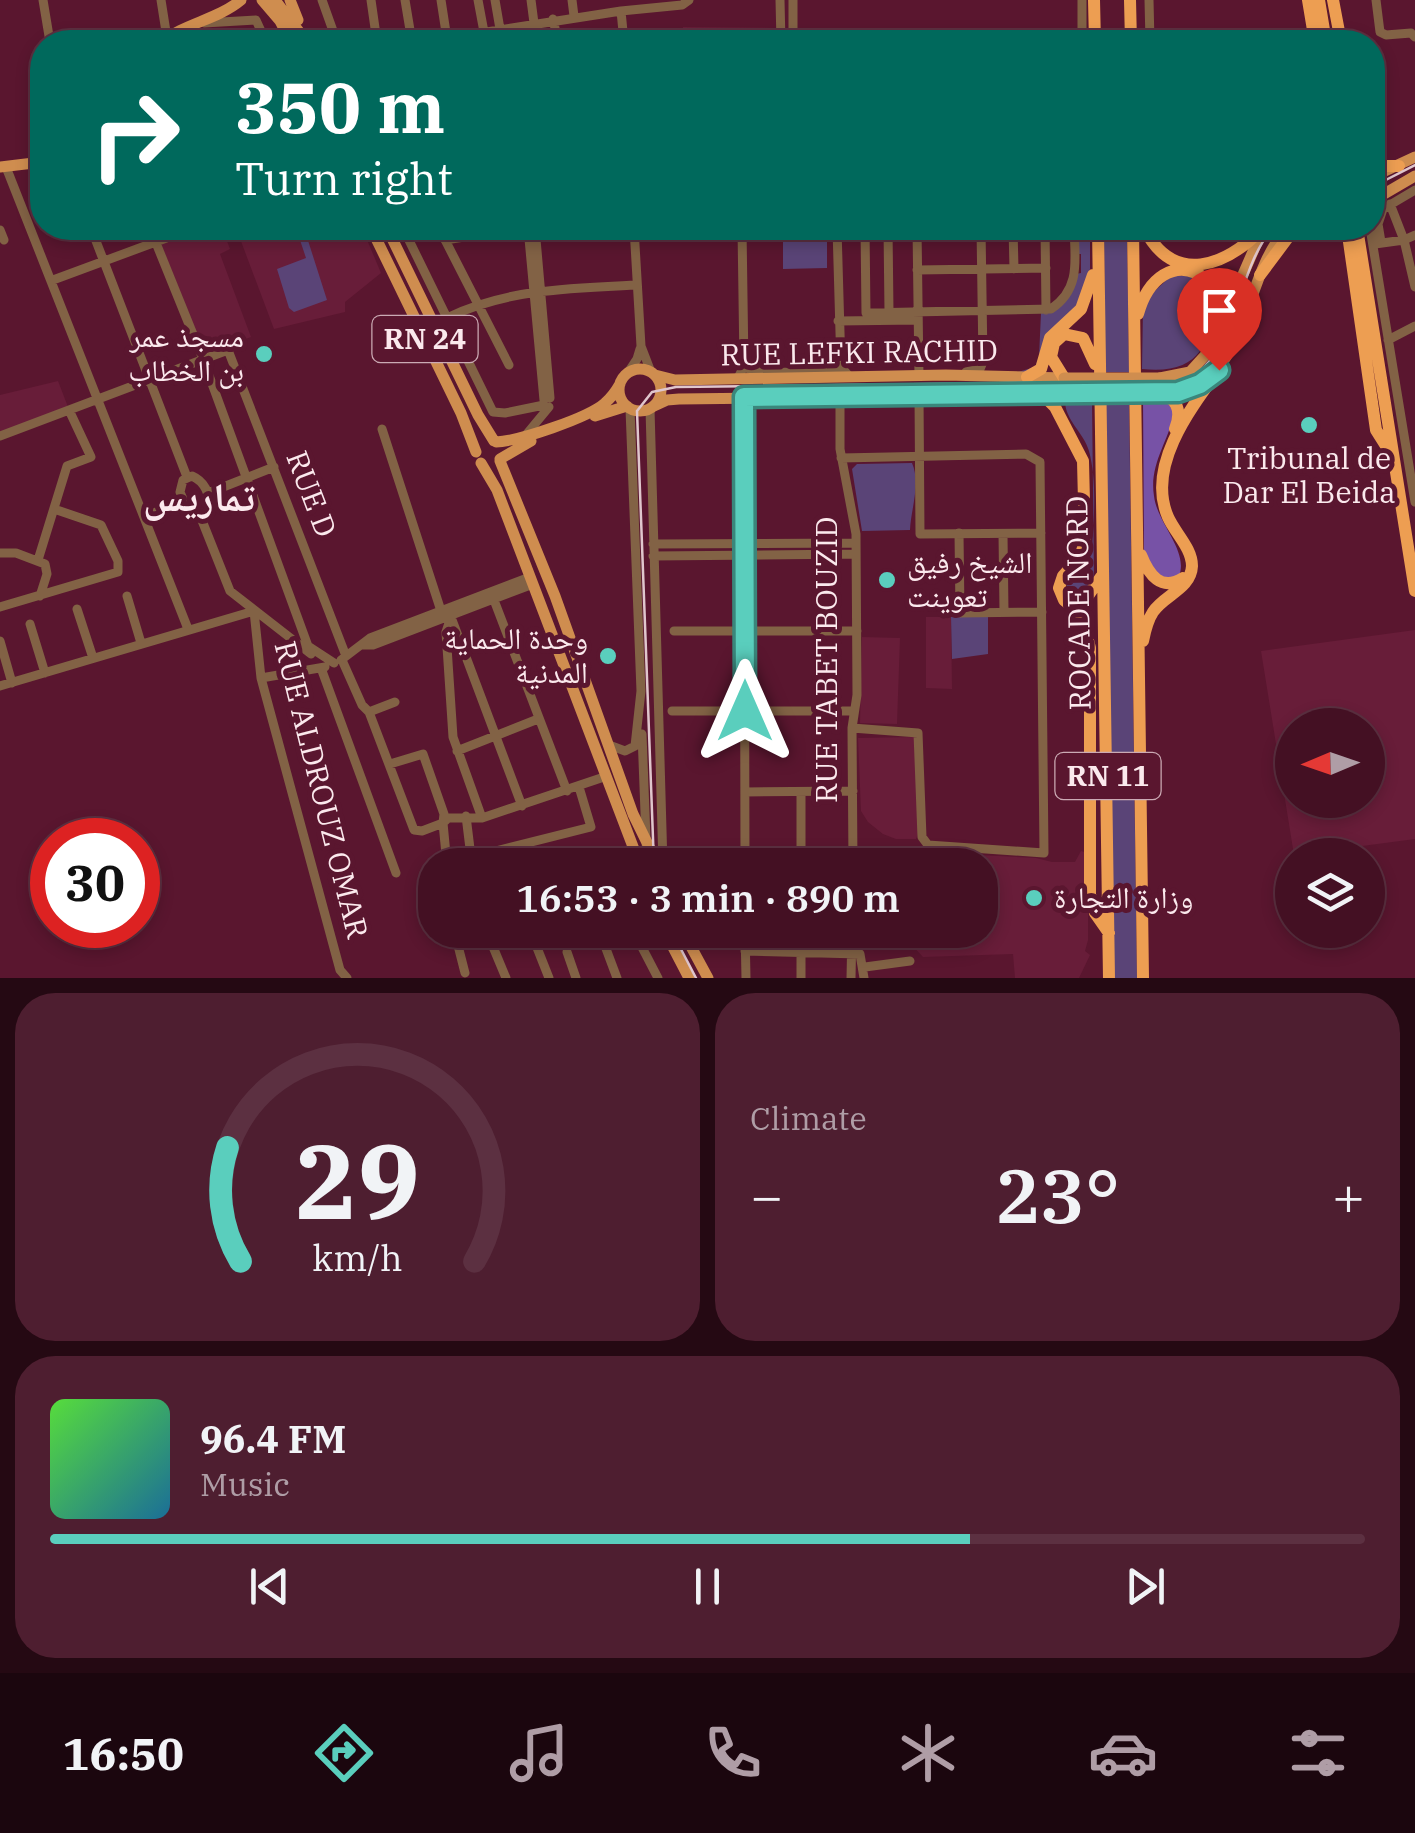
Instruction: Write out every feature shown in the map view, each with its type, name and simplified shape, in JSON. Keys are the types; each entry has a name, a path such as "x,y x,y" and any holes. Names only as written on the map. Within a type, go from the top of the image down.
{"highway":[{"path":"1094,0 1095,30"},
{"path":"1130,0 1131,30"},
{"path":"1308,0 1313,30"},
{"path":"1320,0 1326,30"},
{"path":"1334,0 1339,30"},
{"path":"1385,166 1399,166"},
{"name":"ROCADE NORD","path":"1098,240 1109,978"},
{"name":"ROCADE NORD","path":"1134,240 1143,978"},
{"path":"1151,240 1164,254 1180,262 1201,264 1229,257 1250,240"},
{"path":"1260,275 1286,240"},
{"path":"1347,240 1376,430 1392,454"},
{"path":"1365,240 1382,358 1408,470 1415,552"},
{"path":"1365,240 1392,454 1415,591"},
{"path":"1027,377 1041,369 1050,338 1082,308 1098,258"},
{"path":"1134,336 1141,303 1150,287 1173,271 1190,271 1206,279 1216,294 1217,323 1210,350"},
{"path":"1064,378 1052,361 1051,352 1057,340 1069,333 1086,341 1099,372"},
{"path":"1138,694 1142,644 1149,618 1160,603 1182,586 1191,570 1189,553 1166,510 1162,487 1165,466 1194,404 1219,370"},
{"path":"1137,547 1157,581 1172,584 1185,576 1188,562 1162,512 1158,485 1162,459 1179,414 1170,397 1154,393"},
{"path":"1032,394 1046,398 1055,407 1083,460 1084,547 1077,562 1062,576 1059,588 1061,596 1088,620 1105,655"},
{"path":"1063,394 1064,413 1082,437 1088,454 1092,507 1090,549 1082,564 1066,579 1065,592 1074,600 1085,600 1102,575"},
{"path":"1072,607 1090,648 1090,894 1095,913 1109,933"},
{"path":"1091,749 1106,679"}],"main road":[{"path":"208,21 227,0"},
{"path":"188,30 242,0"},
{"path":"262,0 283,30"},
{"path":"275,0 298,30"},
{"path":"295,1 303,30"},
{"path":"1385,172 1415,157"},
{"path":"3,167 30,164"},
{"path":"1385,193 1415,176"},
{"name":"RN 24","path":"377,240 477,452 499,480 554,596 650,848"},
{"name":"RN 24","path":"384,240 472,418 477,452"},
{"name":"RN 24","path":"392,240 481,422 495,442"},
{"path":"1210,350 1259,240"},
{"path":"652,408 661,392 653,373 638,369 623,379 600,407 524,437 482,442 477,452 490,466 529,442 629,408 652,408 666,400 1187,390 1219,370 1278,240"},
{"name":"RUE LEFKI RACHID","path":"653,373 666,380 747,374 1160,378 1190,372 1210,350"},
{"path":"623,379 620,396 629,408"},
{"path":"495,442 502,450 500,460"},
{"name":"RN 24","path":"500,460 499,480 531,581 604,777 635,848"},
{"path":"594,750 608,745"},
{"path":"673,948 689,978"},
{"path":"692,948 708,978"}],"street":[{"path":"43,0 48,30"},
{"path":"161,0 164,30"},
{"path":"322,0 333,30"},
{"path":"371,0 375,30"},
{"path":"405,0 410,30"},
{"path":"441,0 446,30"},
{"path":"478,0 491,30"},
{"path":"491,30 494,0"},
{"path":"530,0 534,23"},
{"path":"572,0 574,16"},
{"path":"496,30 574,16 682,5 689,0"},
{"path":"780,0 781,30"},
{"path":"793,30 794,0"},
{"path":"1082,0 1082,30"},
{"path":"1149,0 1150,30"},
{"path":"1376,0 1380,30"},
{"path":"621,11 623,30"},
{"path":"208,21 256,20 261,30"},
{"path":"554,20 556,30"},
{"path":"1385,34 1412,33 1415,37"},
{"path":"3,167 30,229"},
{"path":"1385,209 1415,190"},
{"path":"1390,204 1415,286"},
{"path":"1376,244 1404,240 1415,234"},
{"path":"35,240 188,630"},
{"path":"95,240 188,477"},
{"path":"52,280 160,240"},
{"path":"409,240 493,412 506,413 547,403"},
{"path":"445,240 508,365"},
{"path":"524,437 547,403 531,240"},
{"path":"623,379 638,360 640,346 634,240"},
{"path":"742,240 747,374"},
{"path":"837,240 838,321 847,375"},
{"path":"864,240 866,313 918,316"},
{"path":"888,240 889,312"},
{"path":"917,240 919,376"},
{"path":"946,375 980,369 981,240"},
{"path":"1013,240 1014,268"},
{"path":"1045,240 1046,310"},
{"path":"838,321 1046,310 1062,300 1073,285 1074,240"},
{"path":"1373,240 1376,244"},
{"path":"1376,240 1388,340 1415,502"},
{"path":"156,242 309,650"},
{"path":"917,270 1046,268"},
{"path":"427,308 449,317 478,303 538,292 636,285"},
{"path":"444,342 449,317"},
{"path":"1388,340 1415,326"},
{"path":"640,346 653,373"},
{"name":"RUE D","path":"203,359 228,350 274,467 334,663"},
{"path":"0,436 203,359"},
{"path":"919,394 920,534 1041,533"},
{"path":"744,397 745,848"},
{"name":"RUE TABET BOUZID","path":"840,397 841,458 856,548 853,848"},
{"path":"629,408 644,848"},
{"path":"652,408 660,848"},
{"path":"38,560 67,466 91,457 69,410"},
{"path":"1401,417 1415,412"},
{"path":"382,429 447,616 522,806"},
{"path":"841,458 1026,454 1036,457 1040,465 1044,853 928,845 922,838 918,733 852,728"},
{"path":"208,493 274,467"},
{"path":"201,518 210,510 208,493 196,477 188,477 180,485 188,513 201,518 240,613"},
{"path":"145,516 184,502"},
{"path":"0,607 118,572 118,561 101,524 54,509"},
{"path":"959,533 960,613 1042,612"},
{"path":"1003,534 1004,612"},
{"path":"652,544 744,542 856,548"},
{"path":"653,556 856,548"},
{"path":"0,553 38,560 47,568 40,596"},
{"path":"447,616 531,581"},
{"path":"261,678 334,663 370,638 494,600 531,581"},
{"path":"230,591 309,650 334,663 370,712 414,830 422,831 448,818 482,818 604,777"},
{"path":"127,596 142,643"},
{"path":"494,600 567,791"},
{"path":"77,609 93,658"},
{"path":"0,686 254,610"},
{"name":"RUE ALDROUZ OMAR","path":"254,610 261,678 340,968 347,978"},
{"path":"447,616 453,737 482,818"},
{"path":"30,624 45,673"},
{"path":"674,631 857,631"},
{"path":"0,644 12,683"},
{"path":"334,663 396,873"},
{"path":"608,745 624,751 635,746 641,691"},
{"path":"370,712 395,702"},
{"path":"672,711 853,711"},
{"path":"457,751 538,719"},
{"path":"390,764 422,754 444,814 445,848"},
{"path":"518,848 591,827 579,787"},
{"path":"745,792 853,791"},
{"path":"801,792 801,848"},
{"path":"466,816 470,848"},
{"path":"459,948 465,973"},
{"path":"495,948 506,978"},
{"path":"537,948 549,978"},
{"path":"607,948 618,978"},
{"path":"642,948 658,978"},
{"path":"746,948 746,978"},
{"path":"802,948 802,978"},
{"path":"851,978 852,948"},
{"path":"746,951 852,952 860,954 864,972 910,962"},
{"path":"568,952 576,978"}],"shaded area":[{"path":"683,27 777,28 777,30"},
{"path":"173,240 227,240 230,249 220,254 251,337 205,354 161,244"},
{"path":"241,240 367,240 381,273 345,302 345,312 274,329"},
{"path":"300,240 308,240 327,300 294,312 289,308 277,269 306,258"},
{"path":"783,240 827,240 827,268 783,269"},
{"path":"1076,240 1090,240 1086,293 1036,372 1018,372 1035,367 1041,313 1066,300 1073,289 1076,274 1081,273 1081,254 1076,254"},
{"path":"1104,240 1127,240 1129,372 1105,372"},
{"path":"1172,275 1196,276 1211,292 1205,341 1190,361 1178,367 1142,369 1143,308 1147,298"},
{"path":"58,381 68,407 0,433 0,395"},
{"path":"1129,399 1137,978 1114,978 1104,400"},
{"path":"1143,399 1166,402 1174,414 1153,485 1156,506 1181,566 1179,576 1159,579 1144,555"},
{"path":"1068,400 1092,400 1093,473 1087,444 1066,408"},
{"path":"912,463 916,488 910,530 862,531 852,469 857,464"},
{"path":"1093,526 1093,583 1080,598 1067,589 1067,583 1088,559"},
{"path":"926,617 951,617 952,689 926,688"},
{"path":"951,617 988,617 988,654 952,659"},
{"path":"1415,630 1415,839 1385,843 1385,838 1291,838 1288,818 1385,818 1385,708 1275,708 1275,738 1261,651"},
{"path":"862,637 900,638 897,724 860,723"},
{"path":"914,737 919,831 916,839 896,839 868,822 861,811 858,738"},
{"name":"وزارة التجارة","path":"1081,851 1088,853 1085,951 1090,955 1079,978 1015,978 1013,954 923,957 915,948 998,948 998,856 1075,862"}],"tram line":[{"path":"1385,180 1415,165"},
{"path":"653,848 637,411 652,392 676,387 1185,381 1217,351 1264,240"},
{"path":"680,948 696,978"}],"place":[{"name":"مسجذ عمر بن الخطاب","path":"264,354"},
{"name":"Tribunal de Dar El Beida","path":"1309,425"},
{"name":"الشيخ رفيق تعوينت","path":"887,580"},
{"name":"وحدة الحماية المدنية","path":"608,656"},
{"name":"وزارة التجارة","path":"1034,898"}],"district":[{"name":"تماريس","path":"199,497"}],"route":[{"path":"745,711 744,397 1178,392 1200,384 1219,370"}]}
